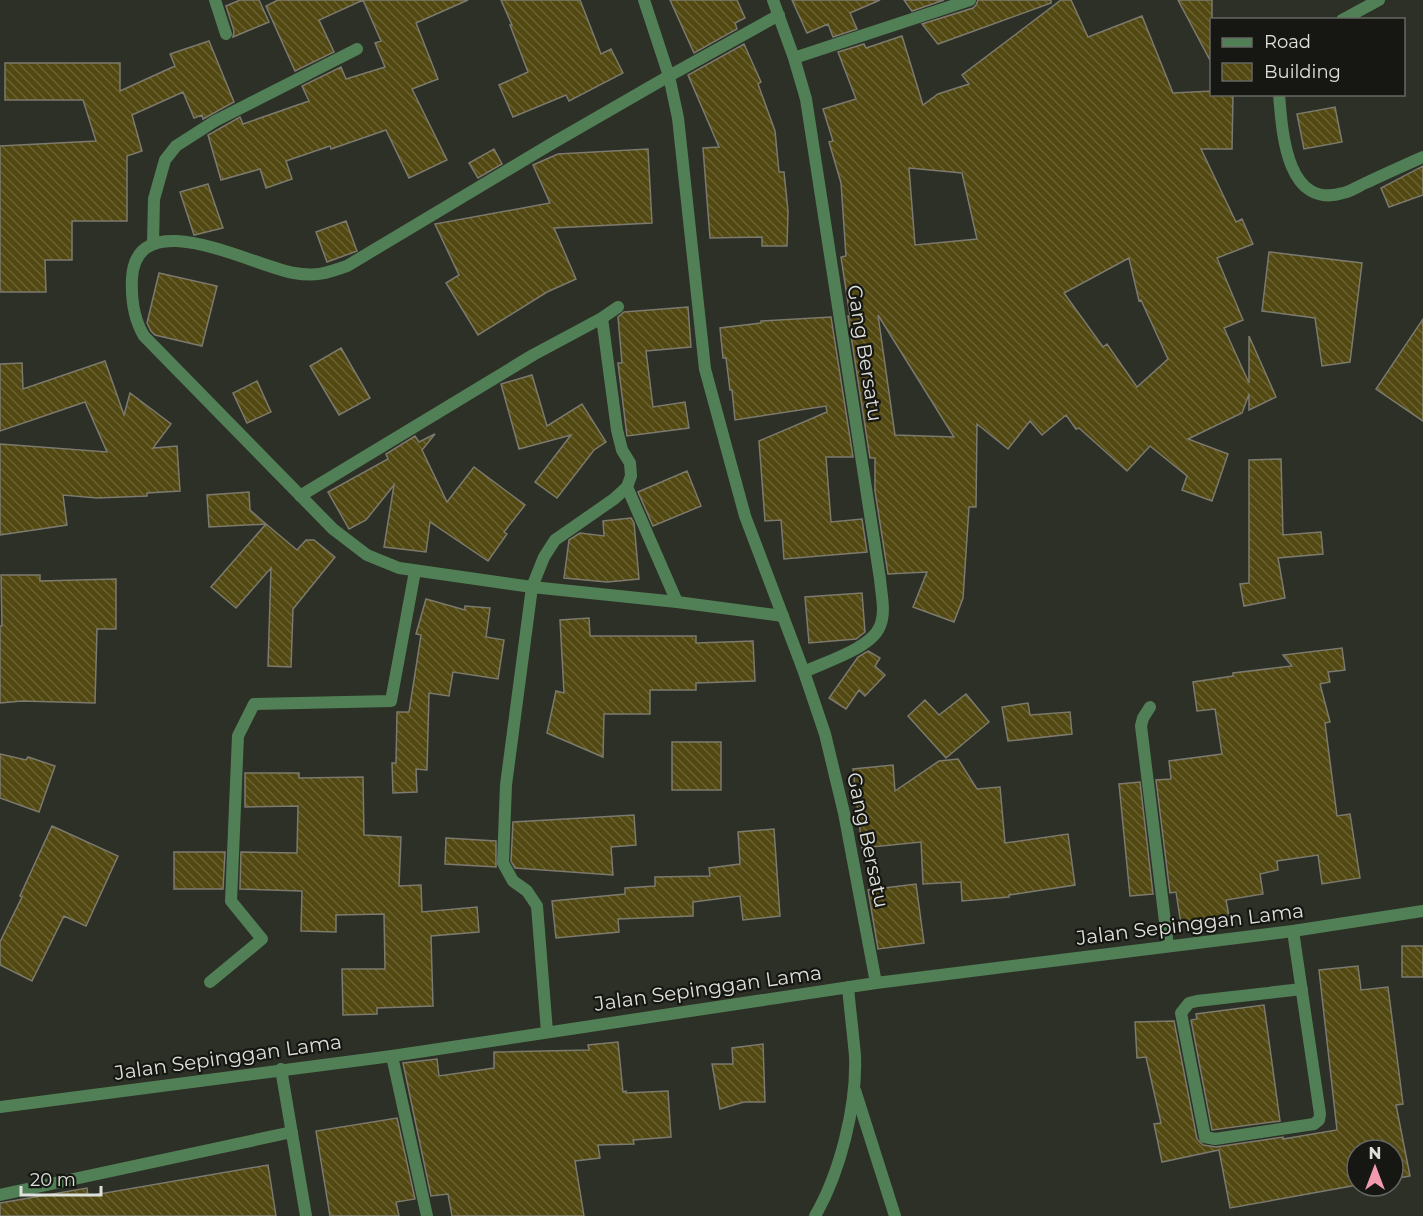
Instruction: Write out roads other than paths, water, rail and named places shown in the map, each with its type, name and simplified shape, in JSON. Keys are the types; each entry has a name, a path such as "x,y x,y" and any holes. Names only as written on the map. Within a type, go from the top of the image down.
{"street":[{"path":"215,0 226,34"},
{"name":"Gang Bersatu","path":"644,0 669,76 678,118 705,369 746,516 825,734 844,813 876,983"},
{"name":"Gang Bersatu","path":"773,0 806,99 852,389 880,579 883,614 881,625 868,643 804,672"},
{"path":"794,58 970,0"},
{"path":"1346,18 1378,0"},
{"path":"779,15 551,144 347,266 319,276 293,273 223,250 177,240 153,244 140,253 133,269 132,292 133,312 144,336 300,496 333,528 368,555 399,568 415,571 783,616"},
{"path":"153,244 154,199 165,160 176,146 214,121 357,49"},
{"path":"1279,96 1286,153 1291,168 1302,183 1315,192 1328,195 1343,193 1423,157"},
{"path":"300,496 533,355 618,307"},
{"path":"547,1032 537,906 527,891 513,881 503,863 506,784 532,587 543,557 555,540 614,499 627,487 631,476 630,463 622,450 617,430 602,318"},
{"path":"627,487 677,602"},
{"path":"210,982 262,939 231,901 238,736 254,704 391,701 415,571"},
{"path":"1150,707 1141,726 1168,946"},
{"name":"Jalan Sepinggan Lama","path":"0,1107 392,1056 876,983 1293,931 1423,911"},
{"path":"1293,931 1302,989 1320,1114 1319,1120 1314,1124 1215,1139 1205,1137 1181,1014 1185,1007 1197,1001 1302,989"},
{"path":"815,1216 841,1154 851,1114 855,1057 848,987"},
{"path":"392,1056 427,1216"},
{"path":"280,1069 306,1216"},
{"path":"854,1086 895,1216"},
{"path":"0,1195 292,1132"}]}
